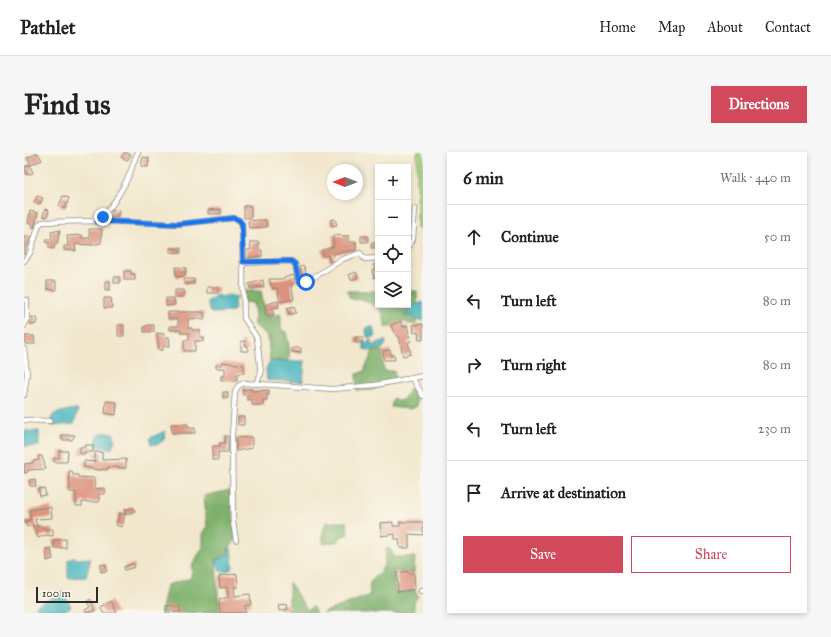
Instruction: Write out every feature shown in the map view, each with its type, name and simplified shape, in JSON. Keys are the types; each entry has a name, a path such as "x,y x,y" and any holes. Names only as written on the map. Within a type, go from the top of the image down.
{"street":[{"path":"97,221 103,217 117,196 130,172 138,152"},
{"path":"411,243 413,239 414,208"},
{"path":"24,261 30,253 39,225 42,222 97,221 178,224 234,218 239,220 242,224 244,318 257,338 261,374 256,383"},
{"path":"243,262 291,261 295,264 299,282 306,282 343,259 360,253 366,259 375,258"},
{"path":"24,300 27,300 27,318 24,326"},
{"path":"24,349 27,374 24,392"},
{"path":"236,540 233,522 232,435 235,392 238,386 244,383 256,383 299,388 333,389 376,386 423,376"},
{"path":"413,379 423,396"},
{"path":"24,420 50,421"}],"green space":[{"path":"417,152 423,152 423,232 417,228"},
{"path":"243,291 261,291 266,317 281,314 281,329 286,332 290,351 288,361 270,361 268,336 253,324 255,316 253,303 243,302"},
{"path":"347,291 375,291 375,306 360,298 355,300 350,298"},
{"path":"411,291 417,291 417,305 406,315 413,315 417,319 416,324 409,324 404,321 386,328 382,310 378,308 411,308"},
{"path":"373,351 382,351 384,371 394,371 396,380 372,390 357,391 356,375 364,371"},
{"path":"410,388 417,391 416,407 409,409 391,407 393,398 399,401 404,399"},
{"path":"230,490 236,540 229,548 228,555 224,555 216,560 219,613 161,613 167,585 191,578 192,565 203,547 203,534 207,527 204,496"},
{"path":"326,522 347,522 348,534 340,537 339,541 324,544 322,536"},
{"path":"386,548 391,550 394,557 415,557 414,573 394,571 396,593 415,590 418,596 414,602 414,613 323,613 370,595 371,581 379,573 385,562"},
{"path":"289,582 307,610 313,607 316,613 289,613"}],"water":[{"path":"216,295 222,297 228,295 238,297 234,301 235,309 232,312 211,313 207,302"},
{"path":"423,302 423,321 416,320 412,315 405,316 409,308"},
{"path":"368,327 373,327 375,337 367,337 366,329"},
{"path":"371,339 371,346 385,340 386,344 382,349 369,351 364,349 364,340 366,344"},
{"path":"270,361 305,361 303,382 267,380 266,369"},
{"path":"69,410 78,410 74,424 52,426 51,419 54,414"},
{"path":"24,431 39,431 39,446 24,446"},
{"path":"165,431 164,440 158,444 151,444 150,438"},
{"path":"104,433 113,433 115,439 112,449 97,446 97,436"},
{"path":"229,548 231,548 233,566 232,569 226,572 220,570 216,560 228,555"},
{"path":"75,557 77,559 91,558 86,577 68,578 68,560"},
{"path":"64,592 71,607 60,613 39,613 36,606"}],"building":[{"path":"125,152 131,155 127,161 121,157"},
{"path":"38,153 42,160 31,165 27,158"},
{"path":"143,157 149,158 148,167 141,166"},
{"path":"30,165 33,173 27,175 24,167"},
{"path":"37,196 43,198 40,204 34,202"},
{"path":"63,196 69,198 65,209 59,206"},
{"path":"244,206 251,206 251,218 244,218"},
{"path":"45,209 49,210 47,217 43,216"},
{"path":"221,209 221,214 208,214 208,210"},
{"path":"119,210 117,218 111,218 112,211"},
{"path":"30,211 38,213 34,228 32,227 33,225 28,223"},
{"path":"335,219 337,225 332,226 330,220"},
{"path":"266,220 267,227 249,228 248,221"},
{"path":"89,229 102,229 101,243 92,245 75,244 76,251 64,250 64,246 68,246 67,236 82,235 82,238 90,238"},
{"path":"60,230 57,244 55,244 54,249 49,248 49,243 46,243 46,239 52,239 51,232"},
{"path":"24,235 31,237 24,255"},
{"path":"333,235 349,236 349,242 356,242 356,250 332,254 334,260 330,262 328,255 324,257 322,250 333,247"},
{"path":"361,236 368,236 368,242 361,242"},
{"path":"250,242 259,242 259,250 262,250 262,256 246,258 246,250 251,250"},
{"path":"371,243 375,243 375,248 371,248"},
{"path":"170,248 181,248 181,253 170,252"},
{"path":"304,266 307,277 302,278 300,267"},
{"path":"175,267 186,268 185,276 176,277"},
{"path":"375,269 374,278 372,270"},
{"path":"124,271 131,271 131,274 135,274 135,280 124,280"},
{"path":"356,272 358,278 351,280 349,275"},
{"path":"294,275 295,283 291,284 294,299 280,302 277,288 273,289 269,279 281,279"},
{"path":"114,277 120,277 120,283 114,283"},
{"path":"184,279 194,279 194,284 184,284"},
{"path":"263,280 264,287 250,289 249,284"},
{"path":"47,281 56,281 56,290 47,289"},
{"path":"105,281 110,281 110,290 105,290"},
{"path":"207,287 218,287 218,293 207,293"},
{"path":"175,290 184,290 184,297 175,297"},
{"path":"104,298 111,298 112,308 104,308"},
{"path":"166,298 174,298 175,305 166,306"},
{"path":"278,301 279,307 272,308 274,315 266,316 264,305"},
{"path":"294,306 296,313 289,314 287,308"},
{"path":"168,312 204,312 204,320 201,320 201,318 188,319 188,328 192,328 192,330 200,330 200,337 204,337 204,341 195,341 195,351 184,351 184,340 189,340 189,333 181,333 181,330 170,330 170,326 178,326 178,319 168,319"},
{"path":"31,317 35,317 37,321 35,325 31,325 29,323 29,319"},
{"path":"401,321 403,327 407,325 411,341 408,342 411,354 403,356 399,336 397,337 391,325"},
{"path":"423,324 423,340 419,340 418,332 414,333 413,325"},
{"path":"118,325 124,325 124,336 118,336"},
{"path":"154,325 154,332 144,332 144,327"},
{"path":"157,333 165,334 165,337 169,337 170,346 163,346 163,350 159,350"},
{"path":"25,336 34,336 35,344 25,344"},
{"path":"355,337 362,337 362,343 355,343"},
{"path":"241,341 245,341 245,346 248,346 248,351 241,351"},
{"path":"292,348 301,348 301,353 292,352"},
{"path":"390,350 391,356 394,355 395,360 384,360 383,351"},
{"path":"222,362 244,365 244,373 237,374 237,381 221,380 221,376 225,376 225,368 216,368 216,365 222,365"},
{"path":"243,389 252,389 252,391 269,390 269,395 267,395 267,400 263,400 263,405 252,405 252,400 247,400 247,395 243,395"},
{"path":"223,392 228,392 228,398 223,398"},
{"path":"106,401 117,402 116,415 105,413"},
{"path":"238,417 244,417 244,425 238,425"},
{"path":"171,424 188,424 188,428 195,428 195,433 172,433"},
{"path":"62,435 75,435 72,440 62,440"},
{"path":"225,436 228,436 228,452 218,452 218,460 212,460 213,446 220,446 220,443 225,443"},
{"path":"252,437 252,448 236,451 236,438"},
{"path":"85,445 93,445 93,452 84,452 84,454 80,454 80,447 85,447"},
{"path":"59,451 68,451 67,462 54,462 54,458 59,458"},
{"path":"95,452 102,452 102,460 126,459 126,468 108,467 108,469 98,470 84,467 84,461 95,462"},
{"path":"38,456 42,456 46,469 28,470 28,472 24,473 24,464 33,463 33,461 39,460"},
{"path":"69,471 72,471 73,475 78,475 78,477 94,478 95,489 105,488 105,494 99,494 99,502 82,502 82,506 76,506 76,492 70,492"},
{"path":"35,479 36,486 30,486 29,480"},
{"path":"44,488 46,495 40,496 38,489"},
{"path":"51,507 52,518 35,519 37,527 42,526 43,529 53,529 53,536 45,535 38,538 33,525 27,527 25,521 30,520 30,510"},
{"path":"133,507 135,511 126,515 124,510"},
{"path":"119,513 125,514 122,527 116,525"},
{"path":"393,522 393,526 400,526 400,522 423,522 423,535 409,534 409,548 400,548 399,539 395,539 395,534 381,536 380,523"},
{"path":"66,539 66,548 54,548 53,540"},
{"path":"51,548 53,559 47,561 46,549"},
{"path":"106,564 107,571 101,572 100,565"},
{"path":"134,564 135,567 125,570 124,567"},
{"path":"408,571 408,573 414,573 415,589 398,592 397,573"},
{"path":"237,574 238,587 234,587 235,596 250,594 251,605 245,605 246,613 220,613 219,600 228,597 227,587 220,588 219,576"},
{"path":"90,599 95,611 86,613 85,610 90,607 87,601"},
{"path":"111,601 117,613 103,613 101,607"},
{"path":"287,604 288,609 279,611 278,605"},
{"path":"173,605 174,607 180,607 181,612 166,613 166,606"}],"route":[{"path":"103,217 97,221 178,224 234,218 239,220 242,224 244,238 243,262 258,263 291,261 295,264 299,282 306,282"}]}
